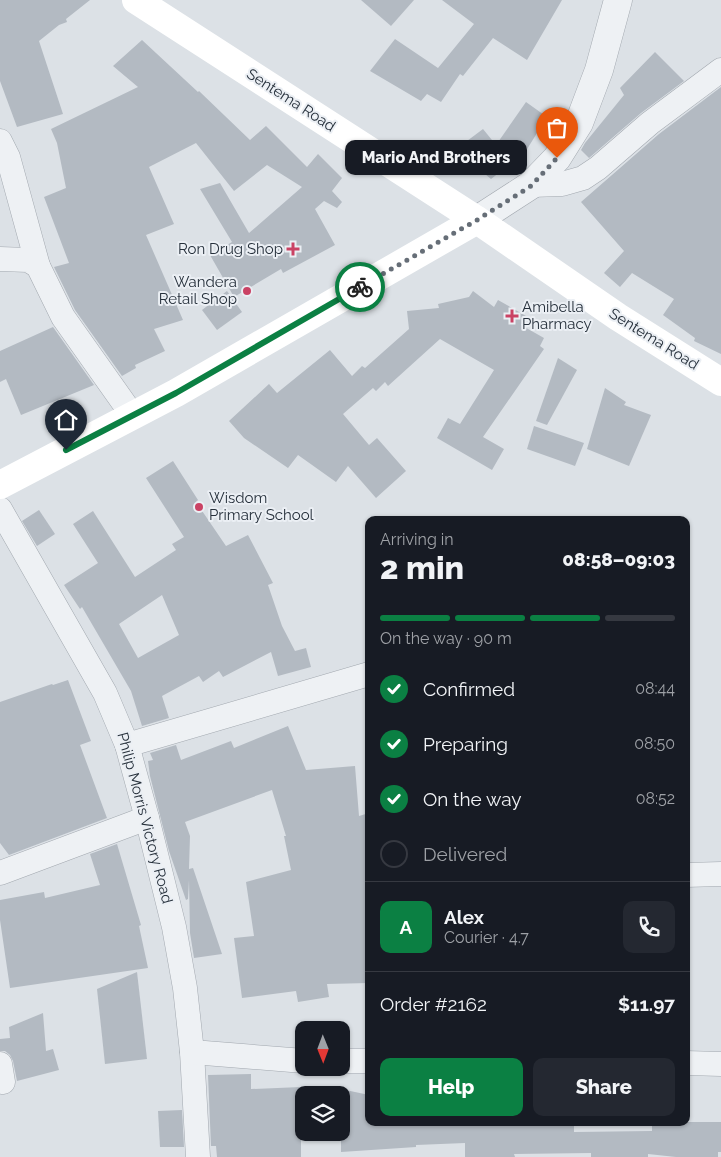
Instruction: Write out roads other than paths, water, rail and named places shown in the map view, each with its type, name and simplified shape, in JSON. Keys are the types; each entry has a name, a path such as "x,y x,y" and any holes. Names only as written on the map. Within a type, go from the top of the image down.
{"main road":[{"name":"Sentema Road","path":"136,0 477,220 618,317 721,382"},
{"path":"0,485 184,388 477,220"}],"street":[{"path":"477,220 531,186 557,158 579,123 599,70 616,2"},
{"path":"531,186 562,184 583,178 598,168 650,123 721,70"},
{"path":"0,141 8,157 38,266 63,317 133,416"},
{"path":"0,258 28,260 38,266"},
{"name":"Philip Morris Victory Road","path":"0,509 105,693 127,744 174,928 185,988 192,1052 198,1157"},
{"path":"127,744 365,675"},
{"path":"0,873 147,818"},
{"path":"690,875 721,874"},
{"path":"192,1052 295,1060"},
{"path":"350,1061 365,1061"},
{"path":"690,1063 721,1064"}],"place":[{"name":"Mario And Brothers","path":"557,158"},
{"name":"Ron Drug Shop","path":"293,249"},
{"name":"Wandera Retail Shop","path":"247,291"},
{"name":"Amibella Pharmacy","path":"512,316"},
{"name":"Wisdom Primary School","path":"199,507"}]}
